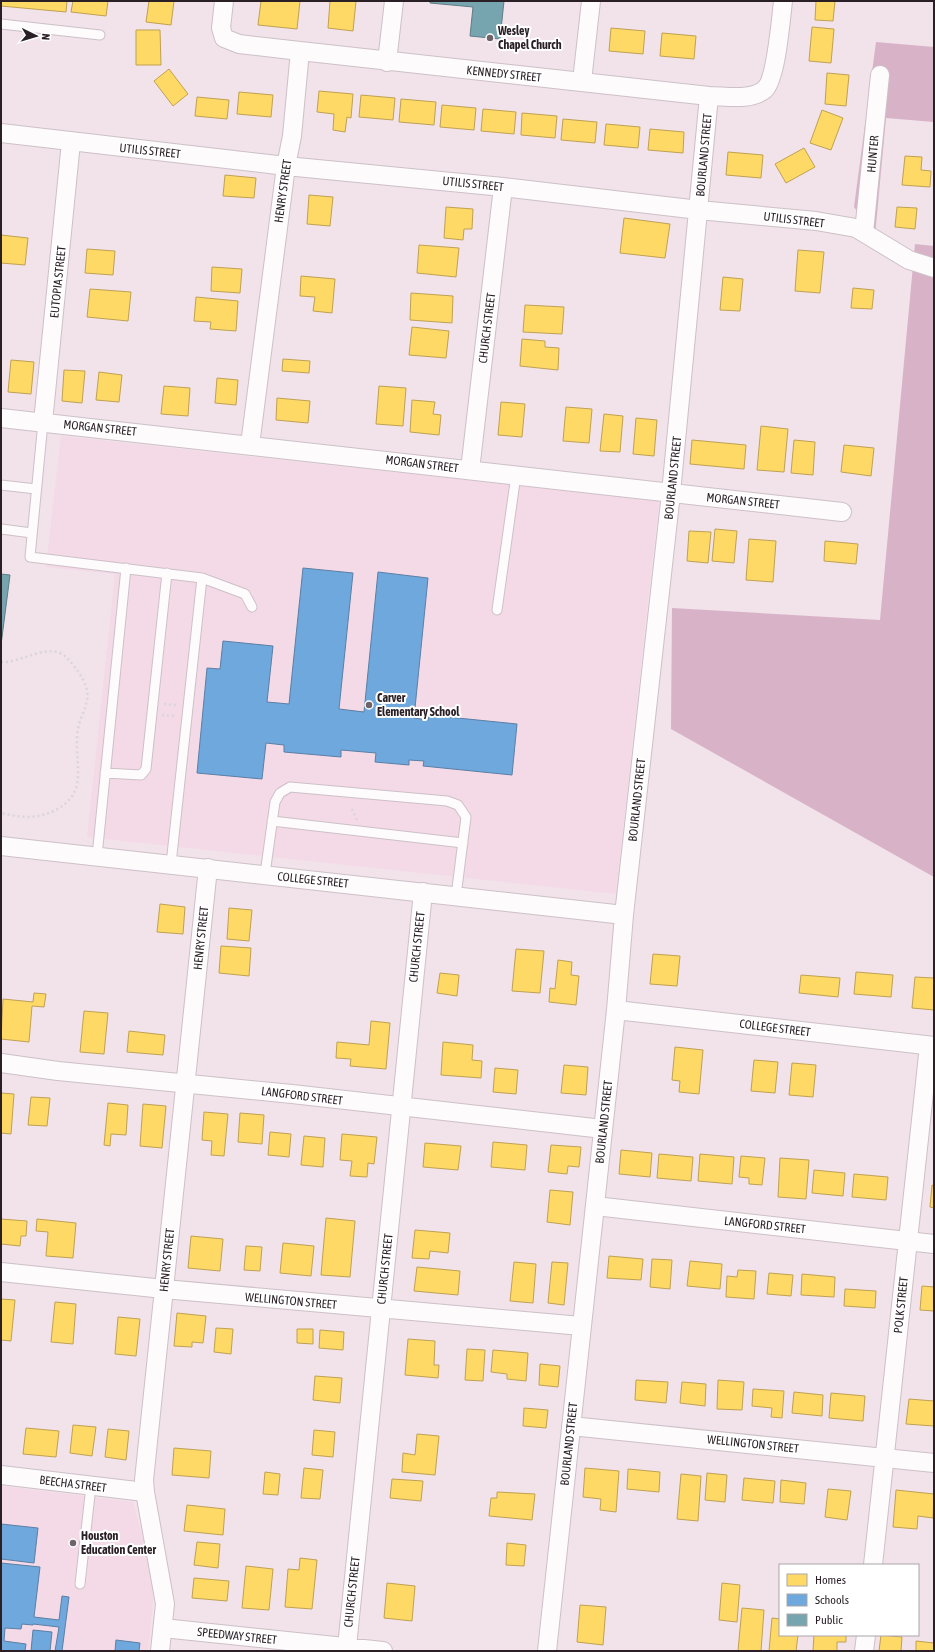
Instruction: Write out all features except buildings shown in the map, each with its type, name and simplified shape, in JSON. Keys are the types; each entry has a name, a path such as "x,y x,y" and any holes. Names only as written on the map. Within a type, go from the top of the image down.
{"street":[{"path":"224,1 221,28 224,38 239,44 300,51"},
{"path":"387,62 394,1"},
{"path":"582,81 591,1"},
{"name":"BOURLAND STREET","path":"547,1651 616,1010 624,915 671,493 709,96 750,96 764,90 769,83 774,64 783,1"},
{"name":"KENNEDY STREET","path":"300,51 387,62 582,81 709,96"},
{"name":"HENRY STREET","path":"250,445 286,166 292,136 300,51"},
{"name":"HUNTER","path":"864,232 880,75"},
{"name":"UTILIS STREET","path":"1,133 286,166 503,187 699,210 816,221 856,228 908,260 934,268"},
{"name":"EUTOPIA STREET","path":"43,422 71,142"},
{"name":"CHURCH STREET","path":"470,470 503,187"},
{"name":"MORGAN STREET","path":"1,418 842,512"},
{"name":"COLLEGE STREET","path":"1,846 265,874 624,915"},
{"name":"HENRY STREET","path":"160,1651 165,1604 145,1492 147,1451 208,868"},
{"name":"CHURCH STREET","path":"347,1647 423,892"},
{"name":"COLLEGE STREET","path":"616,1010 931,1046"},
{"name":"POLK STREET","path":"873,1564 931,1046"},
{"name":"LANGFORD STREET","path":"1,1063 58,1071 603,1129"},
{"name":"LANGFORD STREET","path":"595,1206 934,1244"},
{"name":"WELLINGTON STREET","path":"1,1272 164,1289 581,1326"},
{"name":"WELLINGTON STREET","path":"571,1426 934,1463"},
{"name":"BEECHA STREET","path":"1,1475 145,1492"},
{"name":"SPEEDWAY STREET","path":"163,1628 382,1651"},
{"path":"864,1651 866,1636"}],"lane":[{"path":"1,24 100,35"},
{"path":"43,422 30,557 202,578 245,594 252,607"},
{"path":"497,610 516,475"},
{"path":"1,485 36,489"},
{"path":"1,529 32,533"},
{"path":"97,856 126,568"},
{"path":"105,773 141,775 146,768 167,573"},
{"path":"171,864 202,578"},
{"path":"265,874 275,802 280,793 290,787 447,801 458,804 466,817 456,896"},
{"path":"272,821 462,843"},
{"path":"80,1584 91,1486"}],"path":[{"path":"1,662 50,652 60,653 70,660 78,671 86,683 89,694 78,728 77,786 72,797 64,805 37,816 26,817 1,813"},
{"path":"163,704 177,705"},
{"path":"162,715 176,716"},
{"path":"352,809 358,824"}],"shaded area":[{"path":"876,42 934,47 934,122 886,118 875,236 854,207"},
{"path":"915,244 934,246 934,877 671,729 672,608 880,620"},
{"name":"Carver Elementary School","path":"61,436 659,501 616,894 87,837 115,574 46,567"},
{"name":"Houston Education Center","path":"1,1486 133,1502 155,1584 148,1651 1,1651"}],"place":[{"name":"Wesley Chapel Church","path":"490,38"},
{"name":"Carver Elementary School","path":"369,705"},
{"name":"Houston Education Center","path":"73,1543"}]}
